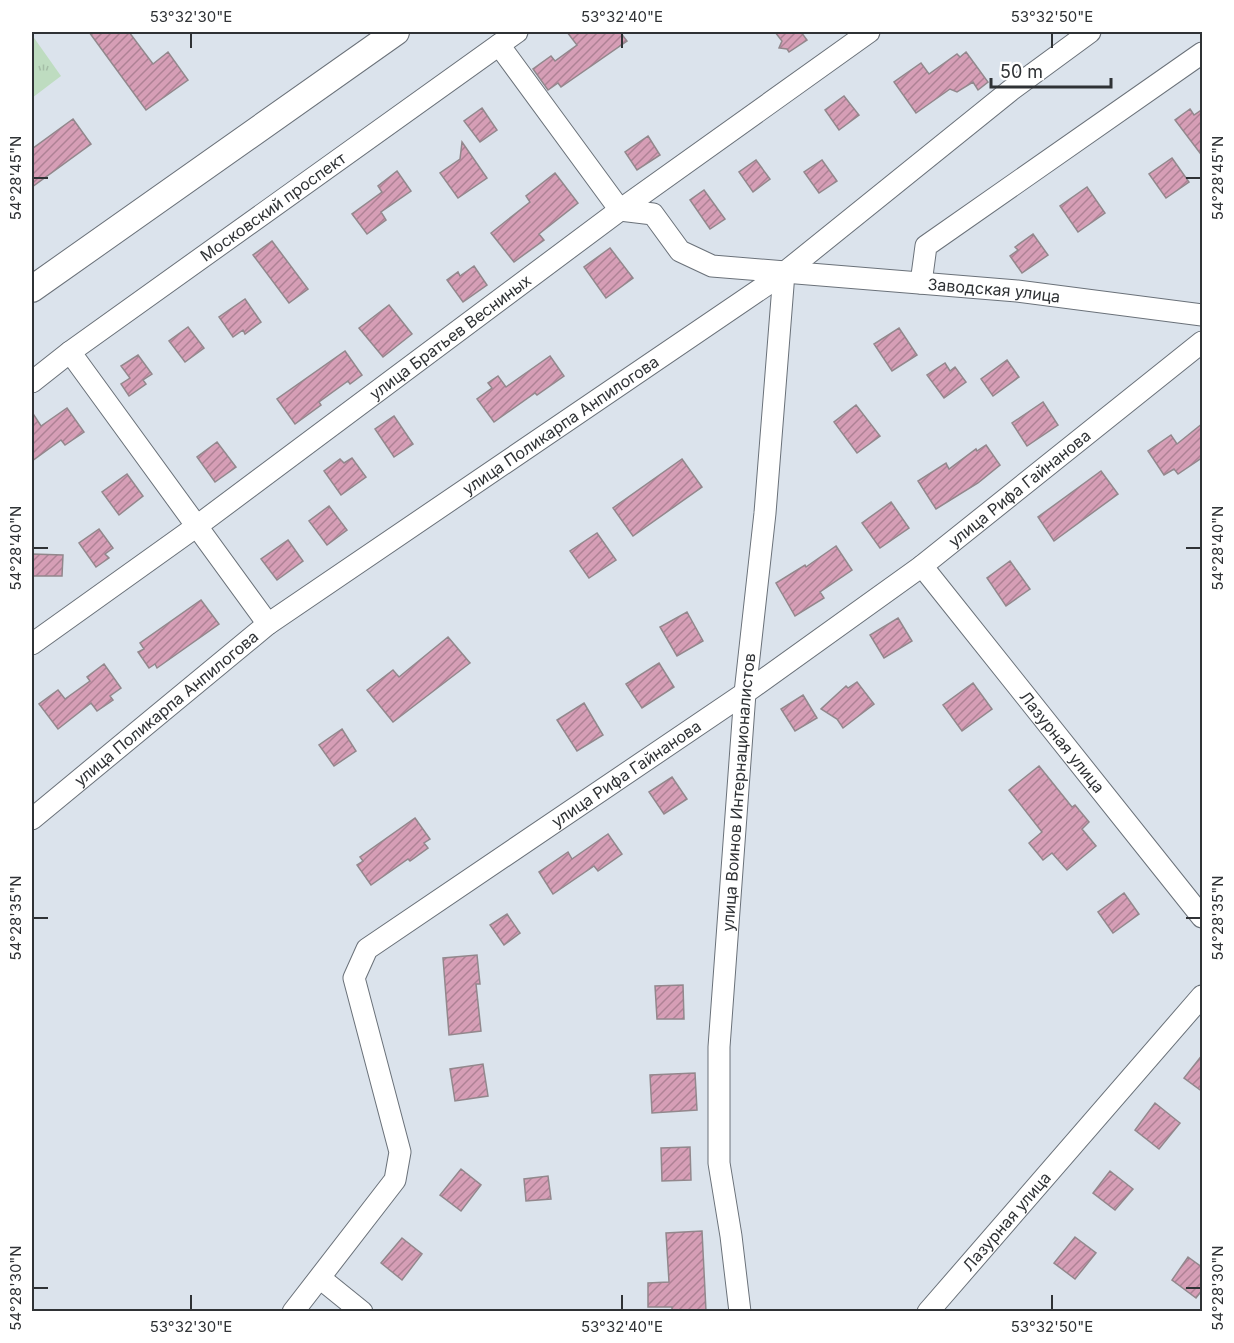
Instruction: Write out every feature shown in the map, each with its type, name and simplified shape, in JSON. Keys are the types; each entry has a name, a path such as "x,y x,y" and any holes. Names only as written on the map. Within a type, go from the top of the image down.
{"main road":[{"path":"32,289 396,32"}],"street":[{"name":"Московский проспект","path":"32,382 70,352 517,32"},
{"name":"улица Братьев Весниных","path":"32,644 196,526 620,210 869,32"},
{"name":"улица Поликарпа Анпилогова","path":"32,819 268,624 784,273 1011,90 1090,32"},
{"path":"499,45 620,210"},
{"path":"921,283 926,246 1203,53"},
{"name":"Заводская улица","path":"620,210 653,214 680,251 712,266 1017,291 1203,315"},
{"name":"улица Воинов Интернационалистов","path":"740,1305 719,1163 719,1047 745,693 765,513 784,273"},
{"name":"улица Рифа Гайнанова","path":"293,1311 395,1180 400,1152 354,978 367,949 745,693 922,566 1203,342"},
{"path":"70,352 268,624"},
{"name":"Лазурная улица","path":"922,566 1203,917"},
{"name":"Лазурная улица","path":"928,1311 1203,996"},
{"path":"320,1278 362,1311"},
{"path":"740,1305 757,1311"}],"green space":[{"path":"32,35 61,76 32,98"}],"building":[{"path":"89,32 129,32 153,64 168,52 188,80 146,110"},
{"path":"567,32 620,32 627,41 561,87 558,83 548,90 533,69 551,56 555,61 577,45"},
{"path":"775,32 801,32 807,40 789,52 787,49 779,48 782,41"},
{"path":"966,52 988,82 978,90 973,82 957,92 950,89 916,113 894,82 921,63 929,74 957,54 960,57"},
{"path":"844,96 859,115 839,130 825,110"},
{"path":"482,108 497,130 480,142 464,121"},
{"path":"1190,109 1194,115 1203,109 1203,157 1175,120"},
{"path":"73,119 91,144 32,187 32,149"},
{"path":"648,136 660,155 637,170 625,152"},
{"path":"462,142 487,178 458,198 440,173 460,159"},
{"path":"1172,158 1189,182 1166,198 1149,174"},
{"path":"756,160 770,179 753,192 739,172"},
{"path":"822,160 837,181 819,193 804,172"},
{"path":"397,171 411,191 381,212 386,220 367,234 352,214 382,192 378,186"},
{"path":"555,173 578,203 539,234 544,240 514,262 491,233 530,202 526,196"},
{"path":"1087,187 1105,213 1078,232 1060,206"},
{"path":"704,190 725,219 710,229 690,200"},
{"path":"1033,234 1048,255 1022,273 1010,256 1018,250 1015,247"},
{"path":"272,241 308,289 289,303 253,255"},
{"path":"610,248 633,278 606,298 584,267"},
{"path":"474,266 487,285 463,302 447,280 458,272 460,276"},
{"path":"245,299 261,322 245,334 243,330 233,337 219,317"},
{"path":"389,305 412,334 383,357 359,328"},
{"path":"188,327 204,348 185,362 169,341"},
{"path":"899,328 917,355 892,371 874,344"},
{"path":"345,351 362,375 350,384 348,381 319,402 321,405 295,424 277,399"},
{"path":"138,355 152,374 143,380 146,384 129,396 121,384 130,378 121,366"},
{"path":"550,356 564,376 494,422 477,399 492,388 488,383 498,376 506,387"},
{"path":"1007,360 1019,377 993,396 981,379"},
{"path":"945,363 950,371 955,367 966,382 944,398 927,375"},
{"path":"1043,402 1058,425 1027,446 1012,423"},
{"path":"856,405 880,436 857,453 834,422"},
{"path":"67,408 84,432 65,445 61,440 32,461 32,412 41,426"},
{"path":"394,416 413,444 394,457 375,429"},
{"path":"1203,423 1203,457 1178,474 1174,469 1164,475 1148,451 1171,435 1177,444"},
{"path":"217,442 236,467 215,482 197,457"},
{"path":"986,445 1000,465 978,483 936,509 918,481 946,463 949,469 976,449 977,451"},
{"path":"352,458 366,477 341,495 324,471 340,459 344,463"},
{"path":"682,459 702,487 633,536 613,508"},
{"path":"1101,471 1118,494 1054,541 1038,517"},
{"path":"127,474 143,496 119,515 102,492"},
{"path":"891,502 909,528 880,548 862,523"},
{"path":"329,506 347,530 327,545 309,521"},
{"path":"99,529 113,548 105,554 109,558 96,567 79,543"},
{"path":"597,533 616,560 589,578 570,551"},
{"path":"288,540 303,561 277,580 261,559"},
{"path":"836,546 852,570 820,592 824,598 795,616 776,583 805,565 806,567"},
{"path":"32,554 63,555 62,576 32,576"},
{"path":"1010,561 1030,589 1006,606 987,578"},
{"path":"201,600 219,624 157,668 155,664 149,668 138,652 144,649 140,643"},
{"path":"687,612 703,641 677,656 660,627"},
{"path":"898,618 912,641 884,658 870,635"},
{"path":"448,637 470,663 393,722 367,690 393,670 399,677"},
{"path":"659,663 674,687 642,708 626,684"},
{"path":"104,664 121,688 110,696 113,700 97,711 91,703 58,729 39,704 58,690 65,699 90,681 87,677"},
{"path":"857,682 874,704 843,728 837,719 821,709 846,686 848,688"},
{"path":"973,683 992,709 962,731 943,705"},
{"path":"803,695 817,718 795,731 781,709"},
{"path":"584,703 603,735 577,751 557,720"},
{"path":"342,729 356,751 334,766 319,745"},
{"path":"1039,766 1072,807 1075,805 1089,822 1082,829 1096,846 1067,870 1052,853 1043,860 1029,843 1042,832 1009,790"},
{"path":"672,777 687,799 664,814 649,792"},
{"path":"415,818 430,839 424,843 428,848 371,885 357,865 363,861 360,857"},
{"path":"608,834 622,854 598,871 594,866 553,894 539,872 568,852 572,859"},
{"path":"1124,893 1139,914 1113,933 1098,912"},
{"path":"507,914 520,933 504,945 490,925"},
{"path":"477,955 480,984 476,984 481,1031 449,1035 443,958"},
{"path":"683,985 684,1019 657,1019 655,986"},
{"path":"1203,1054 1203,1092 1184,1078"},
{"path":"483,1064 488,1096 455,1101 450,1069"},
{"path":"695,1073 697,1110 652,1113 650,1075"},
{"path":"1155,1103 1180,1123 1159,1149 1135,1130"},
{"path":"690,1147 691,1180 662,1181 661,1148"},
{"path":"461,1169 481,1185 461,1211 440,1195"},
{"path":"1110,1171 1133,1189 1115,1210 1093,1193"},
{"path":"548,1176 551,1199 526,1201 524,1179"},
{"path":"702,1231 706,1311 672,1311 672,1307 648,1307 648,1283 669,1282 666,1233"},
{"path":"1075,1237 1096,1253 1075,1279 1054,1263"},
{"path":"402,1238 422,1254 402,1280 381,1263"},
{"path":"1188,1257 1203,1268 1203,1289 1196,1298 1172,1280"}]}
